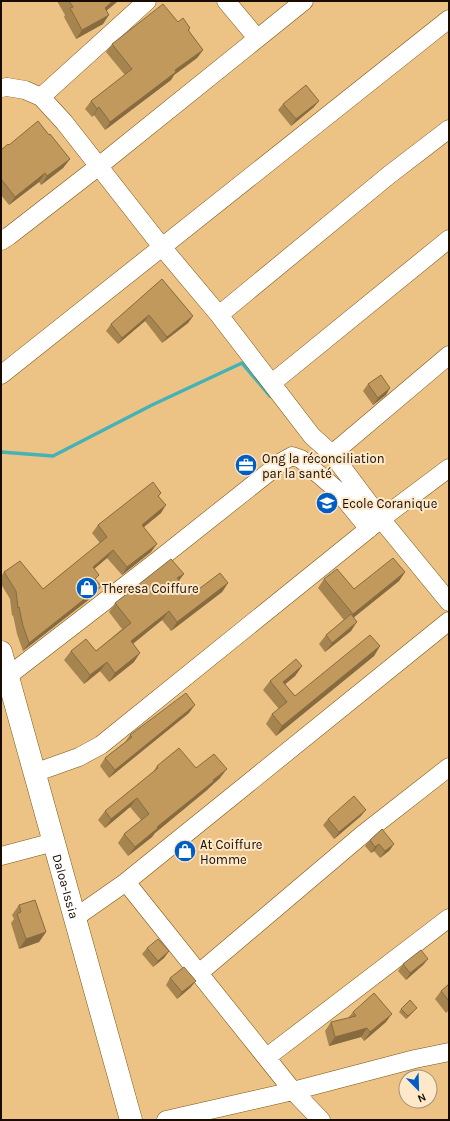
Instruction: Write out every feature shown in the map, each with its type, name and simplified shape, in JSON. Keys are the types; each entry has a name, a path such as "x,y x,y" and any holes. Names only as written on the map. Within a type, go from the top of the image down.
{"main road":[{"name":"Daloa-Issia","path":"1,652 132,1120"}],"street":[{"path":"41,97 147,1"},
{"path":"226,1 257,38"},
{"path":"1,241 99,166 304,1"},
{"path":"1,375 449,19"},
{"path":"1,88 7,87 25,90 41,97 64,122 162,247 219,315 324,447 375,524"},
{"path":"219,315 382,180 449,129"},
{"path":"272,383 449,239"},
{"path":"324,447 449,355"},
{"path":"8,676 158,561 283,460 292,456 300,459 375,524 449,602"},
{"path":"34,772 79,757 101,745 375,524 449,468"},
{"path":"76,917 126,882 449,621"},
{"path":"198,973 362,835 449,767"},
{"path":"1,856 54,842"},
{"path":"126,882 294,1091 321,1120"},
{"path":"267,1057 449,918"},
{"path":"166,1120 294,1091 408,1061 449,1052"}],"building":[{"path":"69,1 113,1 105,8 109,15 82,30 70,8 73,7"},
{"path":"163,4 178,22 183,18 190,28 188,30 203,50 175,70 176,72 110,122 99,107 97,109 91,101 132,69 112,44"},
{"path":"306,85 319,101 296,119 283,104"},
{"path":"38,121 70,159 47,176 45,173 15,197 1,179 1,150"},
{"path":"162,279 193,316 167,337 149,315 122,338 111,324"},
{"path":"381,375 390,388 378,398 368,384"},
{"path":"153,482 161,493 158,496 166,505 142,525 157,544 127,567 113,550 93,567 99,575 95,579 101,586 29,643 23,626 19,607 18,608 16,591 4,572 20,561 43,589 107,537 98,525"},
{"path":"393,558 405,572 353,614 324,579 337,569 354,589"},
{"path":"171,559 184,574 177,578 191,595 220,573 228,583 177,622 169,611 131,641 140,653 115,673 107,662 90,675 71,651 86,639 96,651 131,623 115,603"},
{"path":"351,614 357,622 332,643 326,635"},
{"path":"370,635 380,646 282,726 272,714 287,702 270,681 296,659 302,666 283,682 295,696"},
{"path":"186,693 195,705 115,770 105,758 132,737 130,735"},
{"path":"179,748 196,768 214,754 227,769 135,847 124,834 149,814 137,798 111,819 105,811 158,768 157,766"},
{"path":"354,796 366,810 339,832 328,819"},
{"path":"382,829 394,844 385,851 379,844 375,847 370,840"},
{"path":"35,900 46,932 26,939 17,914 21,912 19,905"},
{"path":"158,939 169,951 158,961 147,948"},
{"path":"421,950 428,959 410,973 403,964"},
{"path":"184,967 196,981 182,992 170,978"},
{"path":"449,984 449,1001 441,991"},
{"path":"374,993 392,1014 370,1032 367,1028 335,1037 331,1022 356,1016 353,1012"},
{"path":"410,1000 417,1008 408,1016 401,1009"}],"waterway":[{"path":"1,452 53,456 152,405 242,363 270,396"}],"place":[{"name":"Ong la réconciliation par la santé","path":"246,465"},
{"name":"Ecole Coranique","path":"327,503"},
{"name":"Theresa Coiffure","path":"87,588"},
{"name":"At Coiffure Homme","path":"185,851"}]}
